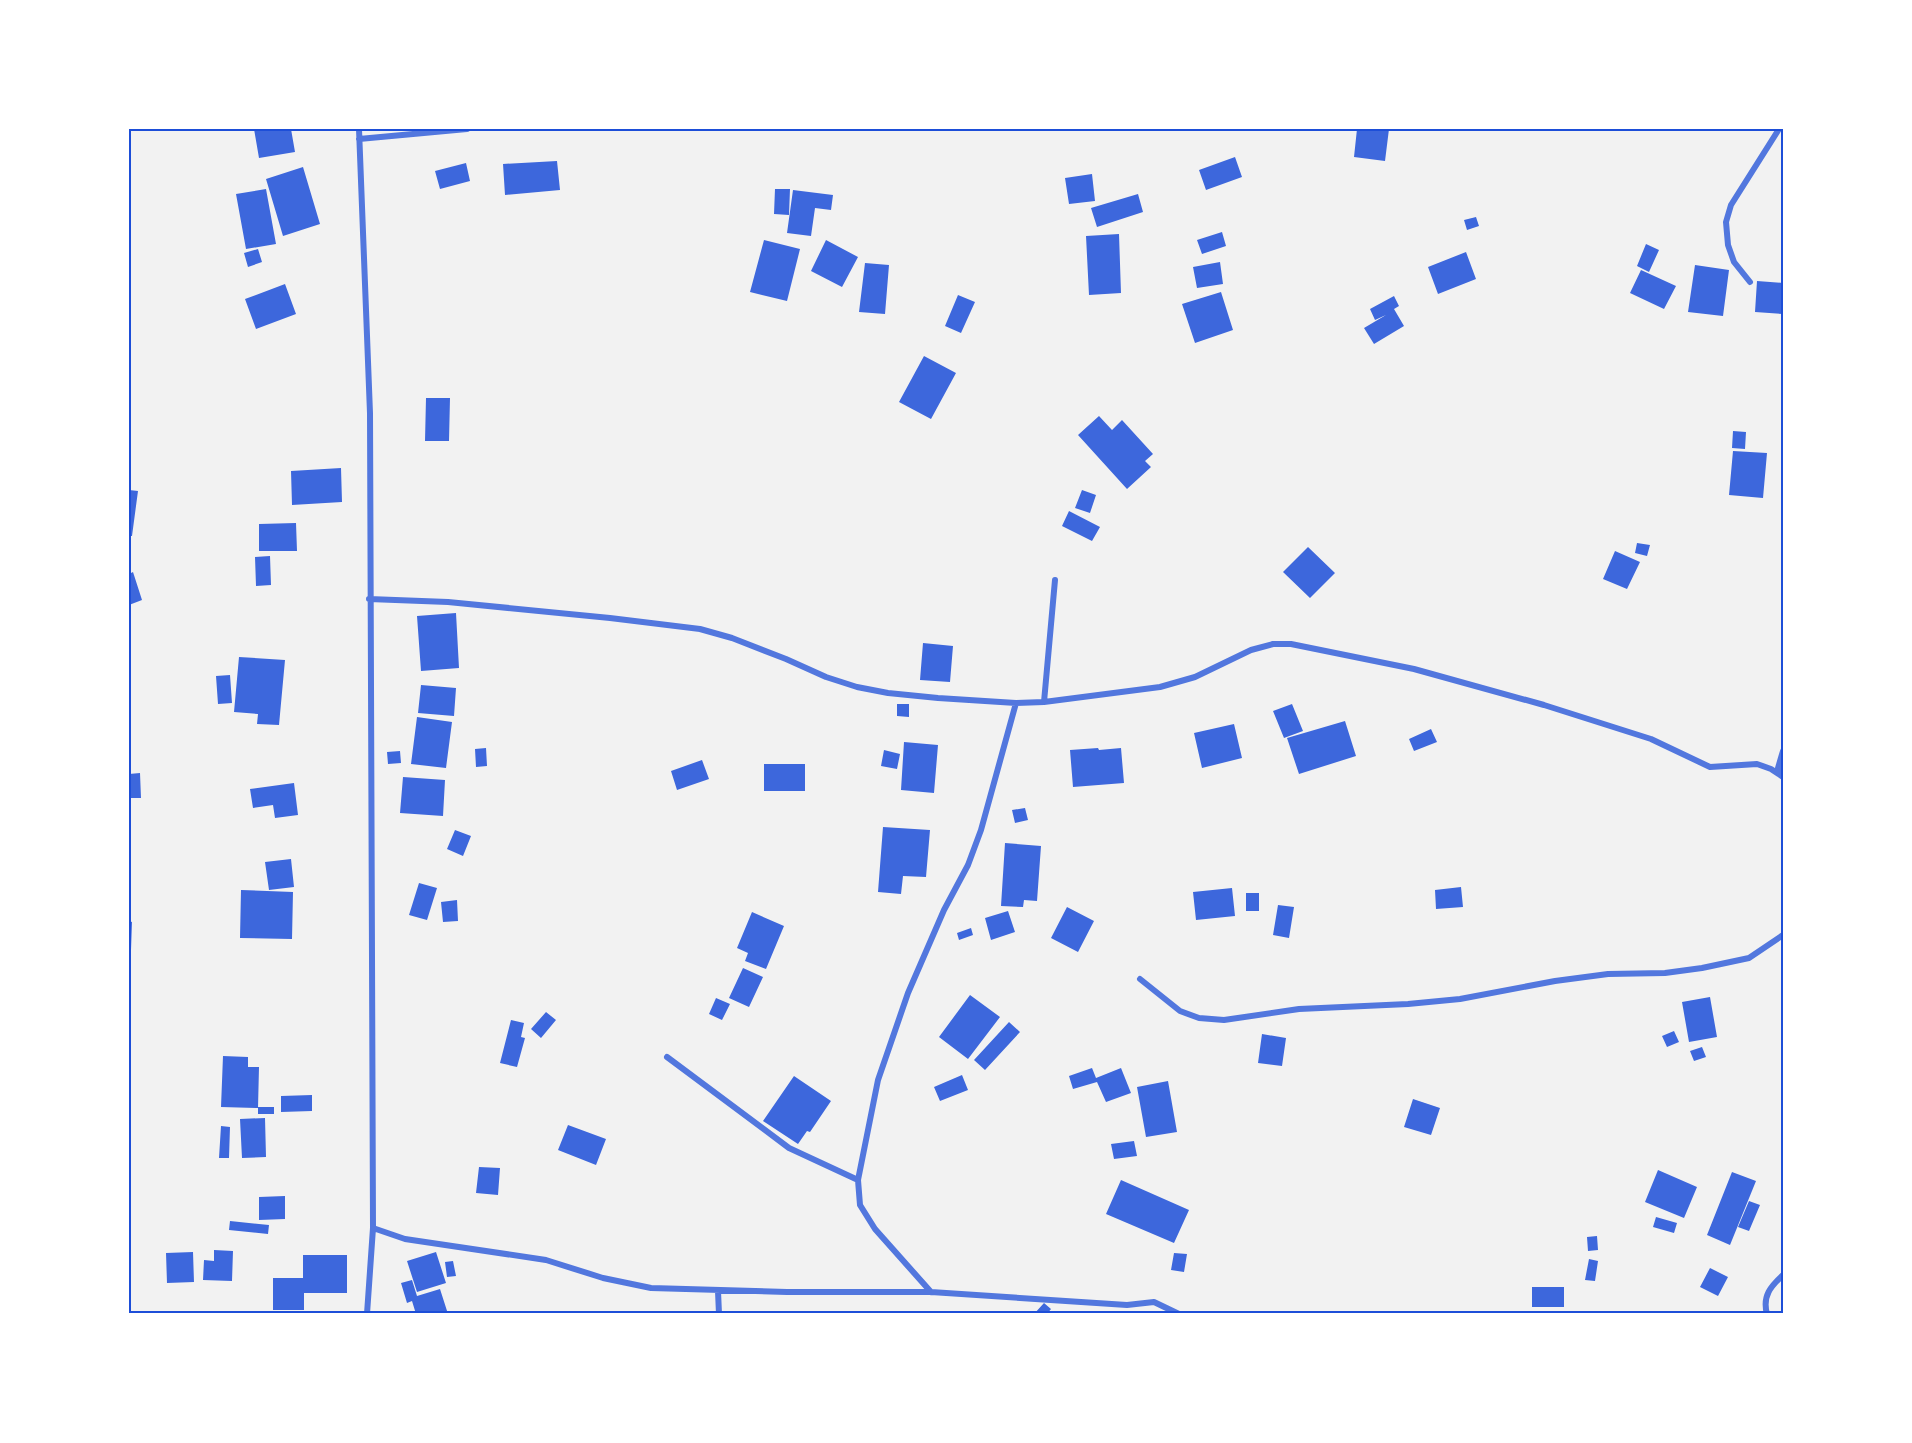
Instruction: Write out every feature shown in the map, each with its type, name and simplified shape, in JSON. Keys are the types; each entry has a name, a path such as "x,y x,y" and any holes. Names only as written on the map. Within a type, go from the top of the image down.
{"street":[{"path":"359,129 370,413 373,1228 367,1314"},
{"path":"359,138 467,129"},
{"path":"1750,282 1734,262 1728,244 1726,222 1731,205 1779,129"},
{"path":"1044,702 1055,580"},
{"path":"369,599 448,602 700,629 732,638 786,658 826,677 857,687 938,698 1016,703 1044,702 1160,687 1195,677 1251,650 1273,644 1291,644 1414,669 1544,705 1651,739 1710,767 1757,764 1781,775"},
{"path":"931,1292 875,1229 860,1205 858,1180 878,1080 908,993 978,839 1016,703"},
{"path":"1781,775 1778,768 1783,751"},
{"path":"1140,979 1180,1011 1199,1018 1224,1020 1299,1009 1460,999 1608,974 1665,973 1702,968 1749,958 1783,934"},
{"path":"667,1057 789,1148 858,1180"},
{"path":"373,1228 405,1239 546,1260 603,1278 651,1288 718,1291 931,1292 1127,1305 1154,1302 1179,1314"},
{"path":"1767,1314 1768,1289 1783,1275"},
{"path":"718,1291 719,1314"}],"building":[{"path":"254,129 291,129 295,152 259,158"},
{"path":"1357,129 1389,129 1385,161 1354,157"},
{"path":"1235,157 1242,177 1206,190 1199,170"},
{"path":"557,161 560,190 505,195 503,164"},
{"path":"466,163 470,181 440,189 435,171"},
{"path":"303,167 320,224 283,236 266,179"},
{"path":"1092,174 1095,201 1069,204 1065,178"},
{"path":"266,189 276,244 246,249 236,194"},
{"path":"775,189 790,189 789,215 774,214"},
{"path":"793,190 833,195 831,210 815,208 811,236 787,233"},
{"path":"1138,194 1143,212 1097,227 1091,208"},
{"path":"1476,217 1479,226 1467,230 1464,220"},
{"path":"1222,232 1226,246 1202,254 1197,240"},
{"path":"1119,234 1121,293 1089,295 1086,236"},
{"path":"764,240 800,249 787,301 750,292"},
{"path":"826,240 858,257 842,287 811,271"},
{"path":"1646,244 1659,250 1649,272 1637,266"},
{"path":"258,249 262,262 248,267 244,253"},
{"path":"1466,252 1476,279 1438,294 1428,267"},
{"path":"1220,262 1223,284 1197,288 1193,267"},
{"path":"865,263 889,265 885,314 859,312"},
{"path":"1695,265 1729,270 1723,316 1688,312"},
{"path":"1641,270 1676,286 1664,309 1630,293"},
{"path":"1757,281 1783,283 1783,314 1755,312"},
{"path":"285,284 296,314 256,329 245,299"},
{"path":"1221,292 1233,330 1195,343 1182,304"},
{"path":"958,295 975,302 961,333 945,326"},
{"path":"1394,296 1399,306 1394,309 1404,326 1374,344 1364,328 1386,315 1375,320 1370,309"},
{"path":"924,356 956,373 931,419 899,402"},
{"path":"426,398 450,398 449,441 425,441"},
{"path":"1099,416 1112,430 1122,420 1153,454 1145,461 1151,467 1127,489 1078,435"},
{"path":"1733,431 1746,432 1745,449 1732,448"},
{"path":"1733,451 1767,453 1763,498 1729,495"},
{"path":"341,468 342,502 292,505 291,471"},
{"path":"129,490 138,491 132,536 129,536"},
{"path":"1082,490 1096,495 1090,513 1075,508"},
{"path":"1069,511 1100,527 1092,541 1062,526"},
{"path":"296,523 297,551 259,551 259,524"},
{"path":"1637,543 1650,545 1647,556 1635,553"},
{"path":"1308,547 1335,573 1310,598 1283,572"},
{"path":"1615,551 1640,562 1627,589 1603,579"},
{"path":"270,556 271,585 256,586 255,557"},
{"path":"133,572 142,600 129,605 129,574"},
{"path":"456,613 459,668 421,671 417,616"},
{"path":"923,643 953,646 950,682 920,680"},
{"path":"239,657 285,660 279,725 257,724 258,714 234,712"},
{"path":"230,675 232,703 218,704 216,676"},
{"path":"421,685 456,688 454,716 418,713"},
{"path":"897,704 909,704 909,717 897,716"},
{"path":"1292,704 1303,731 1284,738 1273,711"},
{"path":"417,717 452,722 446,768 411,764"},
{"path":"1345,721 1356,756 1299,774 1287,738"},
{"path":"1234,724 1242,758 1202,768 1194,733"},
{"path":"1431,729 1437,742 1414,751 1409,739"},
{"path":"904,742 938,745 934,793 901,790"},
{"path":"486,748 487,766 476,767 475,749"},
{"path":"1098,748 1099,750 1121,748 1124,783 1073,787 1070,750"},
{"path":"884,750 900,754 897,769 881,766"},
{"path":"400,751 401,763 388,764 387,752"},
{"path":"702,760 709,779 677,790 671,771"},
{"path":"764,764 805,764 805,791 764,791"},
{"path":"140,773 141,798 129,798 129,774"},
{"path":"403,777 445,780 443,816 400,813"},
{"path":"294,783 298,815 275,818 273,805 253,808 250,789"},
{"path":"1025,808 1028,820 1015,823 1012,810"},
{"path":"883,827 930,830 926,877 903,876 901,894 878,892"},
{"path":"455,830 471,836 463,856 447,849"},
{"path":"1005,843 1041,846 1037,901 1024,900 1023,907 1001,906"},
{"path":"291,859 294,887 269,890 265,862"},
{"path":"419,883 437,888 427,920 409,915"},
{"path":"1461,887 1463,907 1436,909 1435,890"},
{"path":"1232,888 1235,916 1196,920 1193,892"},
{"path":"241,890 293,892 292,939 240,938"},
{"path":"1246,893 1259,893 1259,911 1246,911"},
{"path":"457,900 458,921 443,922 441,902"},
{"path":"1278,905 1294,907 1289,938 1273,935"},
{"path":"1067,907 1094,921 1078,952 1051,938"},
{"path":"1008,911 1015,932 991,940 985,918"},
{"path":"752,912 784,926 766,969 745,961 748,953 737,948"},
{"path":"129,921 132,922 131,950 129,950"},
{"path":"971,928 973,935 959,940 957,933"},
{"path":"743,968 763,977 749,1007 729,998"},
{"path":"970,995 1000,1017 968,1059 939,1037"},
{"path":"1710,997 1717,1037 1689,1042 1682,1002"},
{"path":"716,998 730,1004 722,1020 709,1014"},
{"path":"546,1012 556,1020 541,1038 531,1029"},
{"path":"511,1020 524,1023 521,1037 525,1038 517,1067 500,1063"},
{"path":"1009,1022 1020,1032 985,1070 974,1060"},
{"path":"1674,1031 1679,1042 1667,1047 1662,1036"},
{"path":"1262,1034 1286,1038 1282,1066 1258,1063"},
{"path":"1702,1047 1706,1057 1694,1061 1690,1051"},
{"path":"223,1056 248,1057 248,1067 259,1067 258,1108 221,1107"},
{"path":"1092,1068 1096,1078 1121,1068 1131,1093 1106,1102 1097,1082 1073,1089 1069,1076"},
{"path":"962,1075 968,1090 940,1101 934,1087"},
{"path":"794,1076 831,1101 810,1132 807,1131 798,1144 763,1121"},
{"path":"1168,1081 1177,1132 1146,1137 1137,1087"},
{"path":"312,1095 312,1111 281,1112 281,1096"},
{"path":"1413,1099 1440,1108 1431,1135 1404,1127"},
{"path":"258,1107 274,1107 274,1114 258,1114"},
{"path":"265,1118 266,1157 242,1158 240,1119"},
{"path":"568,1125 606,1139 596,1165 558,1150"},
{"path":"221,1126 230,1127 229,1158 219,1158"},
{"path":"1134,1141 1137,1156 1114,1159 1111,1144"},
{"path":"479,1167 500,1168 498,1195 476,1193"},
{"path":"1658,1170 1697,1187 1684,1218 1645,1202"},
{"path":"1732,1172 1756,1181 1730,1245 1707,1235"},
{"path":"1121,1180 1189,1210 1174,1243 1106,1214"},
{"path":"285,1196 285,1219 259,1220 259,1197"},
{"path":"1749,1201 1760,1205 1749,1231 1738,1227"},
{"path":"1656,1217 1677,1223 1674,1233 1653,1227"},
{"path":"230,1221 269,1225 268,1234 229,1230"},
{"path":"1597,1236 1598,1250 1588,1251 1587,1237"},
{"path":"214,1250 233,1251 232,1281 203,1280 204,1260 214,1261"},
{"path":"193,1252 194,1282 167,1283 166,1253"},
{"path":"436,1252 446,1283 417,1292 407,1261"},
{"path":"1174,1253 1187,1254 1184,1272 1171,1270"},
{"path":"303,1255 347,1255 347,1293 304,1293 304,1310 273,1310 273,1278 303,1278"},
{"path":"1589,1259 1598,1261 1595,1281 1585,1280"},
{"path":"453,1261 456,1276 447,1277 445,1262"},
{"path":"1710,1268 1728,1277 1718,1296 1700,1287"},
{"path":"412,1280 417,1296 440,1289 448,1314 416,1314 412,1301 407,1303 401,1283"},
{"path":"1532,1287 1564,1287 1564,1307 1532,1307"},
{"path":"1044,1303 1051,1309 1047,1314 1034,1314"}]}
